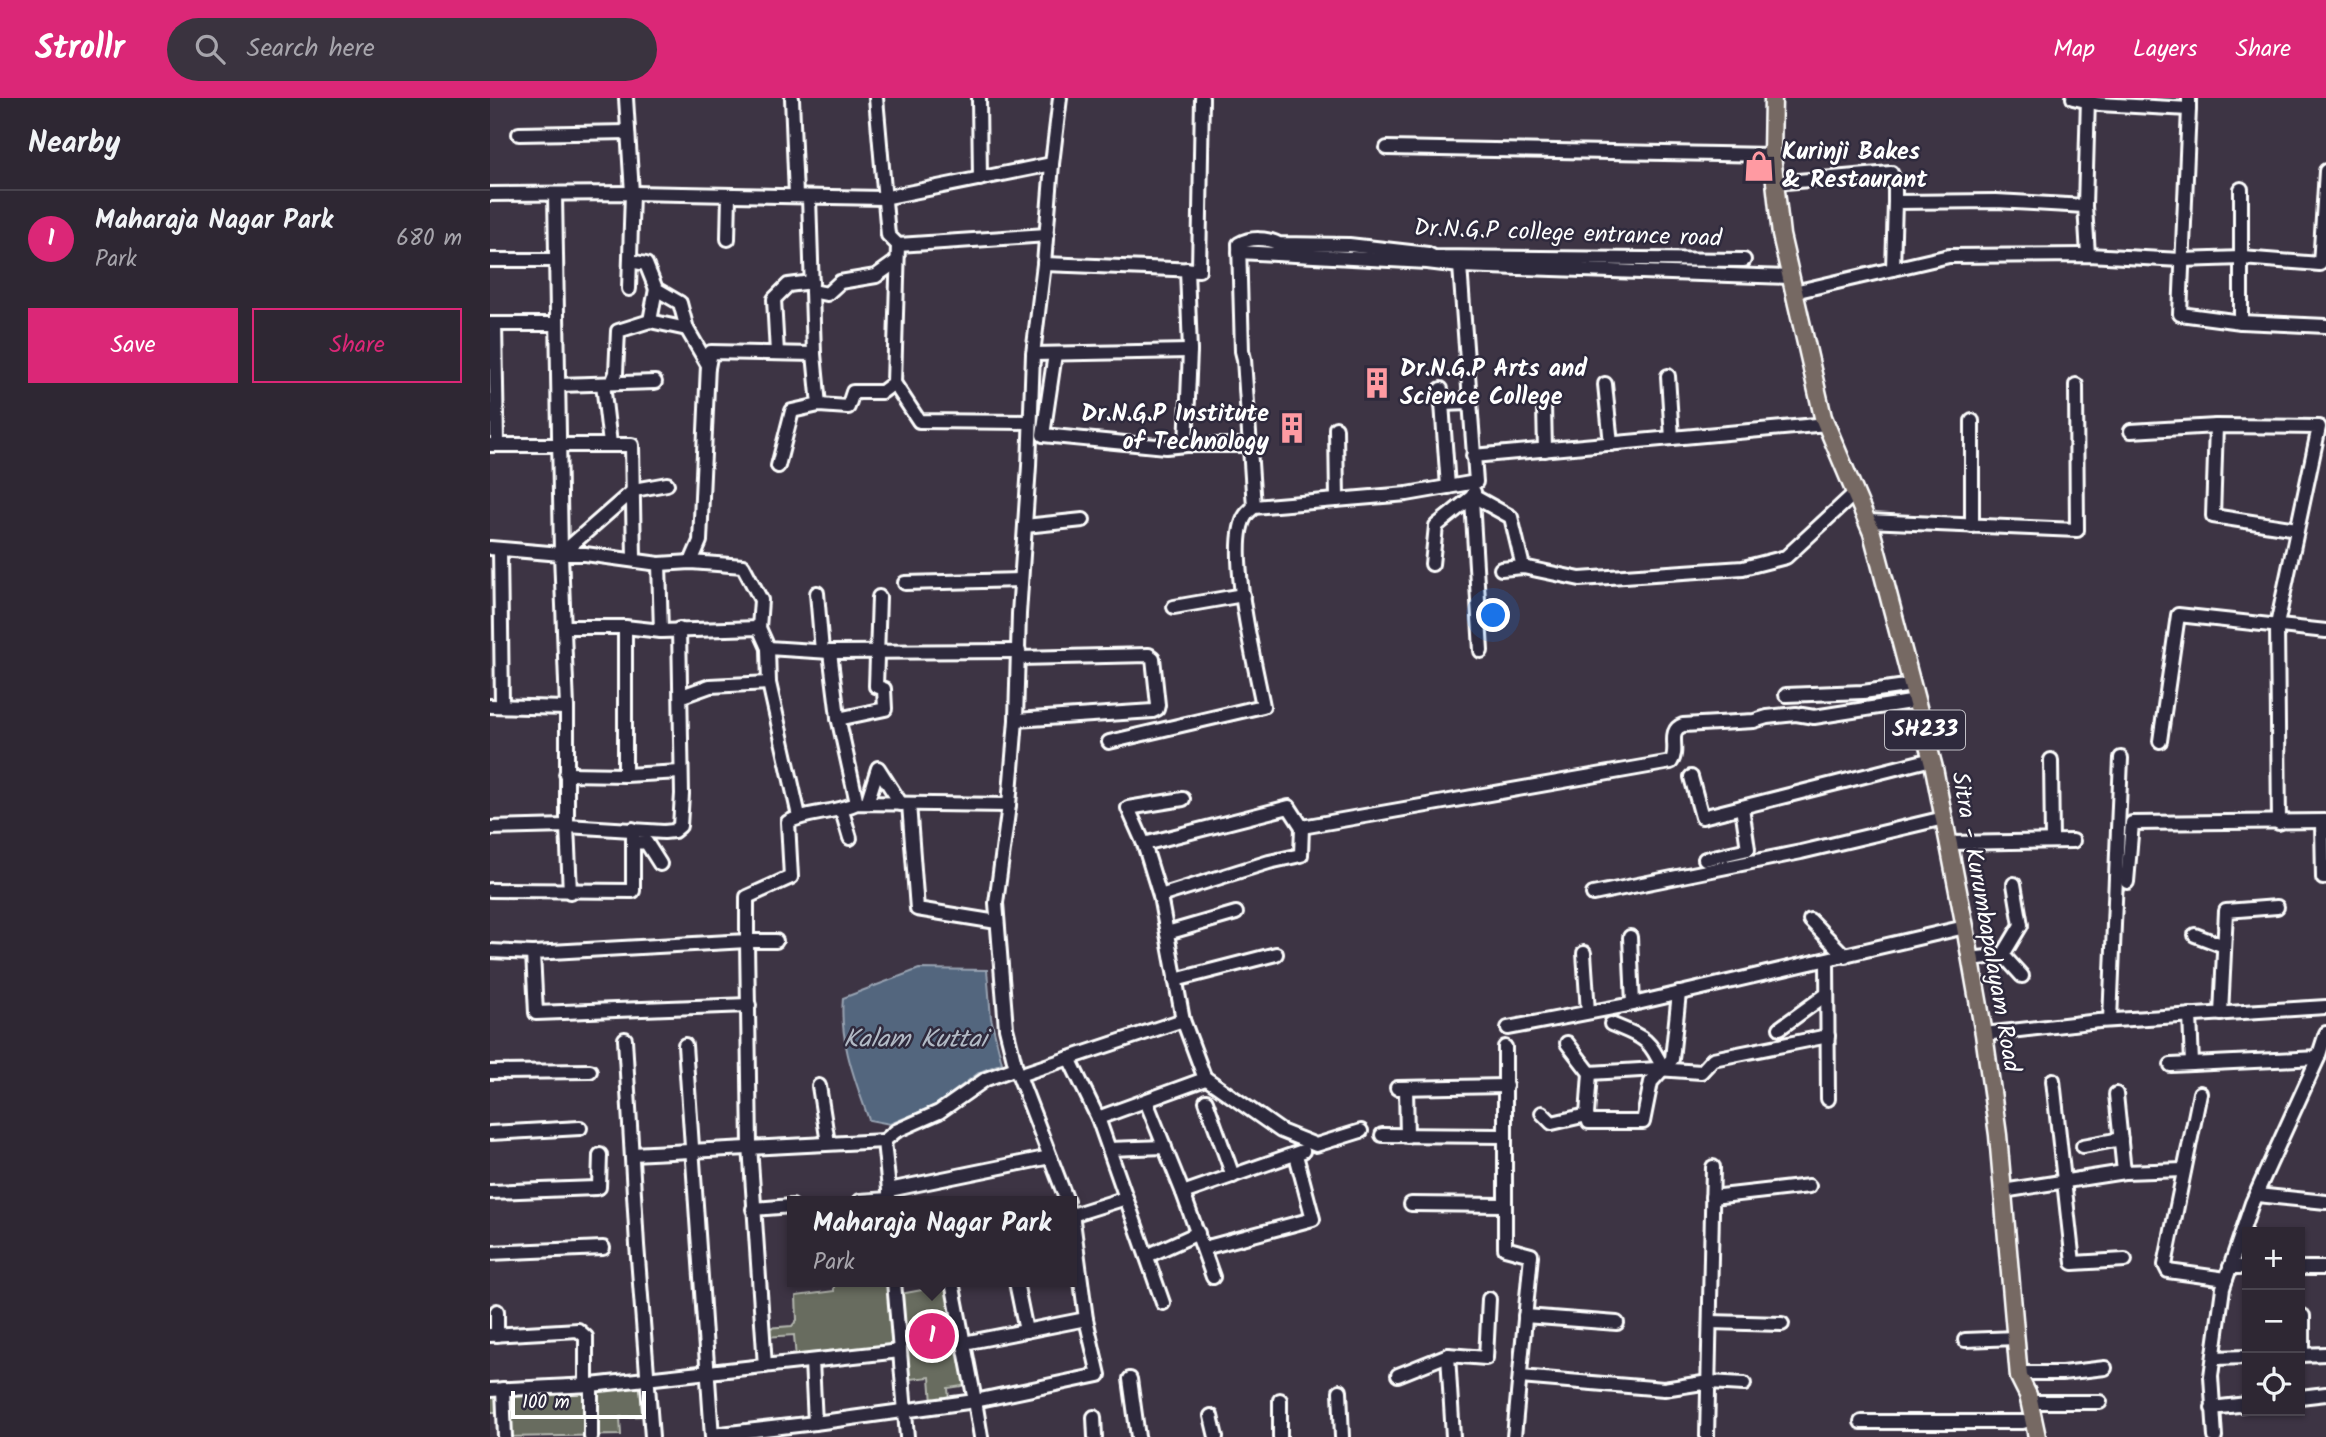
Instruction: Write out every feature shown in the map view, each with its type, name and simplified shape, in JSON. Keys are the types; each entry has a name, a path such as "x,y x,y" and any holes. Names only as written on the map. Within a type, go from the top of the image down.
{"main road":[{"name":"Sitra - Kurumbapalayam Road","path":"1773,98 1774,183 1781,235 1792,285 1826,424 1867,522 1932,759 1949,843 1984,1034 2003,1192 2019,1375 2030,1402 2037,1437"},
{"path":"2019,1375 2018,1396 2025,1430"}],"street":[{"path":"626,98 632,193 629,289"},
{"path":"792,98 812,286 819,405"},
{"path":"876,98 888,235 898,245 894,383 919,421 1030,422"},
{"path":"979,98 981,179"},
{"path":"1060,98 1033,354 1016,720 1009,804 996,903 1006,1028 1017,1072 1065,1196"},
{"path":"1044,264 1199,270 1202,98"},
{"path":"2073,98 2099,104 2189,103 2180,314 2241,322 2326,326"},
{"path":"2088,100 2085,206 2088,255"},
{"path":"519,134 628,132"},
{"path":"1387,148 1772,155"},
{"path":"490,194 632,193 883,198 1052,164"},
{"path":"1254,508 1242,351 1239,252 1792,285 1893,269 1949,256 2088,255 2181,260 2242,258 2320,264 2326,171"},
{"path":"1774,183 1891,173 1895,182 1893,269"},
{"path":"2241,189 2241,322"},
{"path":"555,194 570,892"},
{"path":"728,239 729,195"},
{"path":"1895,202 1996,201 2085,206"},
{"path":"898,245 1047,235"},
{"name":"Dr.N.G.P college entrance road","path":"1239,252 1239,244 1247,240 1270,240 1279,244 1349,245 1428,254 1434,257 1744,260"},
{"path":"490,260 556,260"},
{"path":"630,261 646,264 656,289 650,321"},
{"path":"778,353 774,299 788,285 812,286 827,295 840,282 876,276 897,261"},
{"path":"1460,266 1476,489 1473,496 1481,650"},
{"path":"1186,445 1190,351 1187,270"},
{"path":"656,289 680,303 687,330 708,368"},
{"path":"610,444 607,384 616,373 618,331 650,321 687,330"},
{"path":"558,324 492,324 493,444 632,444 634,559"},
{"path":"1033,354 1190,351"},
{"path":"691,562 700,541 711,352 814,354"},
{"path":"1055,354 1043,435 1166,447 1248,445"},
{"path":"1668,376 1672,438"},
{"path":"559,385 655,382"},
{"path":"778,466 792,411 819,405 848,407 853,392 882,392 894,383"},
{"path":"1605,384 1611,444"},
{"path":"1867,522 2077,530 2076,385"},
{"path":"1441,389 1448,487"},
{"path":"1442,404 1469,402"},
{"path":"1544,406 1545,450"},
{"path":"1972,421 1972,526"},
{"path":"1473,456 1826,424"},
{"path":"2216,426 2213,516 2297,529"},
{"path":"2132,431 2216,426 2319,427 2277,625 2278,823"},
{"path":"1336,428 1337,500"},
{"path":"1109,742 1263,706 1239,576 1239,538 1245,516 1254,508 1407,494 1475,482"},
{"path":"561,554 634,490 667,484"},
{"path":"1501,569 1523,567 1580,579 1743,568 1786,556 1855,493"},
{"path":"1473,496 1511,517 1523,567"},
{"path":"1432,564 1436,526 1473,496"},
{"path":"1025,526 1083,520"},
{"path":"567,708 496,706 495,548 634,559 659,564 691,562 743,566 761,600 760,628 768,648 769,683 799,816"},
{"path":"659,564 661,631"},
{"path":"905,583 1021,580"},
{"path":"817,593 838,719 862,803"},
{"path":"1174,607 1243,595"},
{"path":"838,719 885,709 884,690 876,687 879,597"},
{"path":"2160,741 2178,615 2326,631"},
{"path":"564,627 661,631 760,628"},
{"path":"625,775 625,654 631,628"},
{"path":"490,828 567,826 664,832 674,831 680,826 682,696 679,629"},
{"path":"768,648 826,652 1149,655 1153,658 1158,705 1153,711 1016,720"},
{"path":"682,696 710,686 769,683"},
{"path":"1786,695 1915,693"},
{"path":"1302,827 1671,762 1676,753 1673,733 1677,727 1683,725 1754,721 1796,714 1814,717 1915,693"},
{"path":"2110,1020 2122,758"},
{"path":"1691,777 1702,817 1932,759"},
{"path":"2051,760 2052,841"},
{"path":"862,803 878,768 905,804 917,909 997,922"},
{"path":"566,774 681,772"},
{"path":"1183,799 1128,808 1144,844 1160,896 1182,1020 1204,1077 1281,1130 1316,1145"},
{"path":"765,1366 752,1209 747,897 791,877 788,822 799,816 842,811 862,803 1009,804"},
{"path":"1144,844 1289,807 1302,827 1301,855 1269,862 1160,896"},
{"path":"1705,859 1748,849 1742,807"},
{"path":"842,811 850,838"},
{"path":"1593,894 1801,852 1944,818"},
{"path":"2127,883 2133,824 2324,821 2323,878"},
{"path":"490,890 633,891 633,829"},
{"path":"1949,843 2073,841"},
{"path":"633,843 646,842 660,864"},
{"path":"2003,955 2021,925 2014,884"},
{"path":"2221,1014 2226,911 2277,907"},
{"path":"1167,933 1236,914"},
{"path":"1811,920 1845,956"},
{"path":"1508,1028 1633,1004 1965,927"},
{"path":"2195,935 2224,946"},
{"path":"1630,937 1633,1004"},
{"path":"490,951 533,953 776,941"},
{"path":"533,953 536,1013 749,1004"},
{"path":"1584,953 1588,1012"},
{"path":"1175,980 1276,954"},
{"path":"1971,959 2003,955"},
{"path":"2003,955 2022,976"},
{"path":"1827,960 1828,1099"},
{"path":"1566,1043 1590,1073 1587,1115 1590,1122 1643,1122 1651,1082 1672,1059 1679,993"},
{"path":"1780,1028 1827,993"},
{"path":"1984,1034 2110,1020 2326,1007"},
{"path":"2190,1015 2192,1064"},
{"path":"632,1154 884,1141 896,1131 939,1112 986,1079 1069,1058 1182,1020"},
{"path":"1611,1024 1644,1038 1663,1069"},
{"path":"2215,1437 2211,1376 2228,1273 2252,1203 2318,1058 2326,1033"},
{"path":"1590,1073 1663,1069 1701,1072 1713,1059 1828,1036"},
{"path":"625,1039 652,1437"},
{"path":"685,1045 712,1436 975,1401 1099,1376 1086,1319 1077,1252"},
{"path":"1505,1047 1505,1248 1531,1255 1514,1437"},
{"path":"1069,1058 1098,1118 1163,1303"},
{"path":"2171,1065 2318,1058"},
{"path":"490,1072 590,1071"},
{"path":"1098,1118 1205,1079 1204,1077"},
{"path":"2053,1080 2073,1263 2125,1260"},
{"path":"819,1086 828,1143"},
{"path":"1407,1136 1402,1088 1506,1086"},
{"path":"2200,1093 2165,1265 2168,1271 2228,1273 2242,1269"},
{"path":"2116,1094 2124,1172"},
{"path":"1146,1101 1213,1277"},
{"path":"1206,1101 1233,1176"},
{"path":"1542,1113 1552,1123 1587,1115"},
{"path":"490,1133 580,1128"},
{"path":"1183,1193 1361,1131"},
{"path":"1382,1135 1505,1136"},
{"path":"2083,1146 2121,1139"},
{"path":"884,1141 889,1196"},
{"path":"1109,1149 1165,1147"},
{"path":"490,1192 599,1187 600,1155"},
{"path":"1204,1248 1313,1219 1296,1155"},
{"path":"893,1196 1050,1157"},
{"path":"1707,1437 1713,1167"},
{"path":"2003,1192 2124,1172 2184,1170"},
{"path":"1712,1197 1810,1186"},
{"path":"2257,1195 2326,1202"},
{"path":"1077,1213 1126,1198"},
{"path":"1411,1205 1504,1205"},
{"path":"752,1209 787,1206"},
{"path":"1147,1256 1198,1233"},
{"path":"490,1253 603,1248"},
{"path":"2305,1268 2326,1268"},
{"path":"894,1287 907,1437"},
{"path":"953,1287 981,1437"},
{"path":"1017,1287 1026,1331"},
{"path":"1398,1375 1448,1355 1486,1358 1489,1299"},
{"path":"496,1311 494,1335 578,1330 583,1332 586,1337 591,1437"},
{"path":"1525,1316 1617,1322"},
{"path":"964,1343 1086,1319"},
{"path":"1710,1322 1782,1324"},
{"path":"1965,1340 2016,1338"},
{"path":"505,1437 497,1390 589,1385 900,1351"},
{"path":"2305,1355 2326,1353"},
{"path":"1448,1355 1453,1437"},
{"path":"2214,1358 2242,1357"},
{"path":"812,1361 815,1423"},
{"path":"2019,1375 2105,1368"},
{"path":"1520,1377 1664,1389 1709,1382 1744,1384"},
{"path":"1130,1379 1138,1437"},
{"path":"1340,1391 1342,1437"},
{"path":"2305,1397 2326,1394"},
{"path":"1280,1400 1280,1437"},
{"path":"2030,1402 2100,1402"},
{"path":"2213,1408 2242,1405"},
{"path":"1211,1416 1216,1437"},
{"path":"1094,1417 1095,1437"},
{"path":"1861,1422 2025,1430"}],"green space":[{"path":"834,1287 890,1287 896,1349 796,1359 794,1335 766,1337 766,1328 792,1326 797,1320 796,1296 834,1291"},
{"path":"949,1287 969,1385 948,1388 949,1400 932,1403 930,1377 910,1379 900,1294"},
{"path":"642,1382 645,1416 620,1417 621,1435 503,1437 502,1412 490,1412 490,1393"}],"water":[{"name":"Kalam Kuttai","path":"919,969 987,970 991,1018 1002,1063 980,1072 936,1105 890,1124 869,1120 846,1045 843,998"}],"place":[{"name":"Kurinji Bakes & Restaurant","path":"1759,166"},
{"name":"Dr.N.G.P Arts and Science College","path":"1377,383"},
{"name":"Dr.N.G.P Institute of Technology","path":"1292,428"},
{"name":"Maharaja Nagar Park","path":"932,1336"}]}
